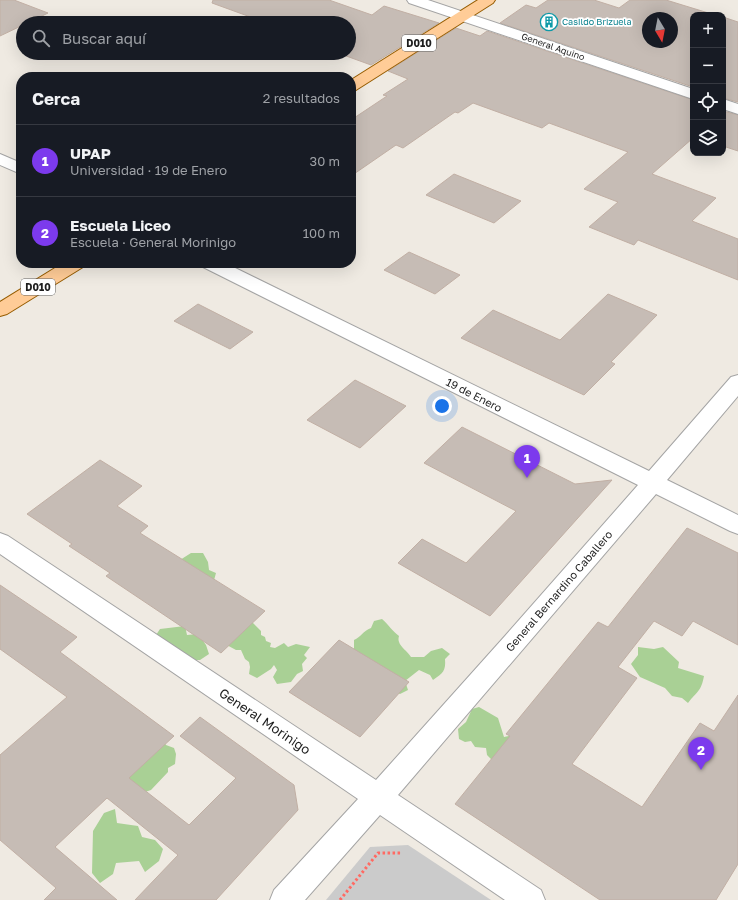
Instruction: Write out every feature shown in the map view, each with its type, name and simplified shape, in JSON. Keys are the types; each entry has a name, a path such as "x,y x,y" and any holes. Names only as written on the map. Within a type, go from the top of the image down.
{"main road":[{"name":"D010","path":"356,84 488,0"},
{"name":"D010","path":"0,310 68,268"}],"street":[{"name":"General Aquino","path":"414,0 690,93"},
{"path":"726,105 738,109"},
{"path":"0,159 16,167"},
{"name":"19 de Enero","path":"220,268 652,484 738,525"},
{"name":"General Bernardino Caballero","path":"285,900 379,798 652,484 738,382"},
{"name":"General Morinigo","path":"0,542 530,900"}],"path":[{"path":"340,900 378,853 405,853"}],"shaded area":[{"path":"408,845 491,900 326,900 370,847"}],"green space":[{"path":"191,553 203,553 208,562 209,570 216,573 213,584 180,560"},
{"path":"382,619 399,636 398,639 400,645 411,657 424,657 431,651 442,648 450,654 445,659 445,666 441,673 433,680 430,675 419,670 405,681 408,690 400,694 389,688 354,649 354,640 371,628 374,621"},
{"path":"252,622 261,631 261,635 265,637 266,641 271,643 270,647 275,648 284,643 288,647 296,644 310,647 304,655 307,658 302,664 303,671 297,674 291,682 277,684 273,677 277,670 274,665 271,669 257,678 249,674 249,662 245,659 241,650 236,650 223,643"},
{"path":"185,626 187,635 198,634 206,645 209,654 200,660 190,660 156,635 160,629"},
{"path":"638,647 654,649 663,647 679,662 678,668 704,676 700,688 688,703 682,698 672,696 665,688 640,677 631,664 638,655"},
{"path":"479,707 498,718 504,737 514,735 493,761 487,755 486,748 475,747 471,741 465,742 459,739 458,729 466,722 472,709"},
{"path":"162,739 166,745 174,748 176,754 175,764 168,768 168,772 151,790 145,792 128,779 130,760"},
{"path":"115,809 117,823 138,826 142,837 155,840 163,849 159,861 145,872 139,861 116,863 113,874 100,883 92,873 93,831 104,813"}],"building":[{"path":"0,0 14,0 48,13 42,16 16,16 16,28 0,36"},
{"path":"213,0 329,0 372,15 384,6 439,23 371,65 356,60 356,16 248,16 212,3"},
{"path":"548,0 594,0 619,8 630,0 666,0 705,12 690,12 690,86 500,23 526,5 536,8"},
{"path":"726,18 738,22 738,102 726,99"},
{"path":"456,28 480,36 487,31 690,99 690,141 652,174 716,198 692,221 738,239 738,280 638,240 634,245 589,227 618,202 584,189 628,152 549,123 542,128 473,103 458,113 455,112 403,148 396,145 356,173 356,117 387,96 383,95 408,79 388,71"},
{"path":"726,112 738,115 738,151 726,147"},
{"path":"454,174 521,201 494,223 426,195"},
{"path":"409,252 460,275 435,294 384,270"},
{"path":"608,294 657,315 611,362 615,364 584,395 461,338 493,310 560,340"},
{"path":"198,304 253,332 230,349 174,321"},
{"path":"355,380 406,406 360,448 307,420"},
{"path":"462,427 575,484 612,480 490,616 398,563 422,539 466,563 516,511 424,463"},
{"path":"100,460 142,486 117,506 148,526 140,533 265,611 221,653 106,576 110,573 69,546 72,544 27,514"},
{"path":"687,528 738,553 738,645 693,621 682,636 654,621 618,667 637,678 572,764 642,807 700,723 714,731 738,695 738,864 716,900 600,900 455,804 510,736 506,734 598,622 608,627"},
{"path":"0,585 77,637 60,652 174,736 129,778 189,825 236,778 180,736 200,717 294,785 298,810 216,900 135,900 178,855 107,798 55,847 117,900 44,900 56,888 0,840 0,755 67,697 0,649"},
{"path":"339,640 409,682 360,737 289,692"}],"place":[{"name":"Casildo Brizuela","path":"549,22"},
{"name":"UPAP","path":"527,478"},
{"name":"Escuela Liceo","path":"701,770"}]}
